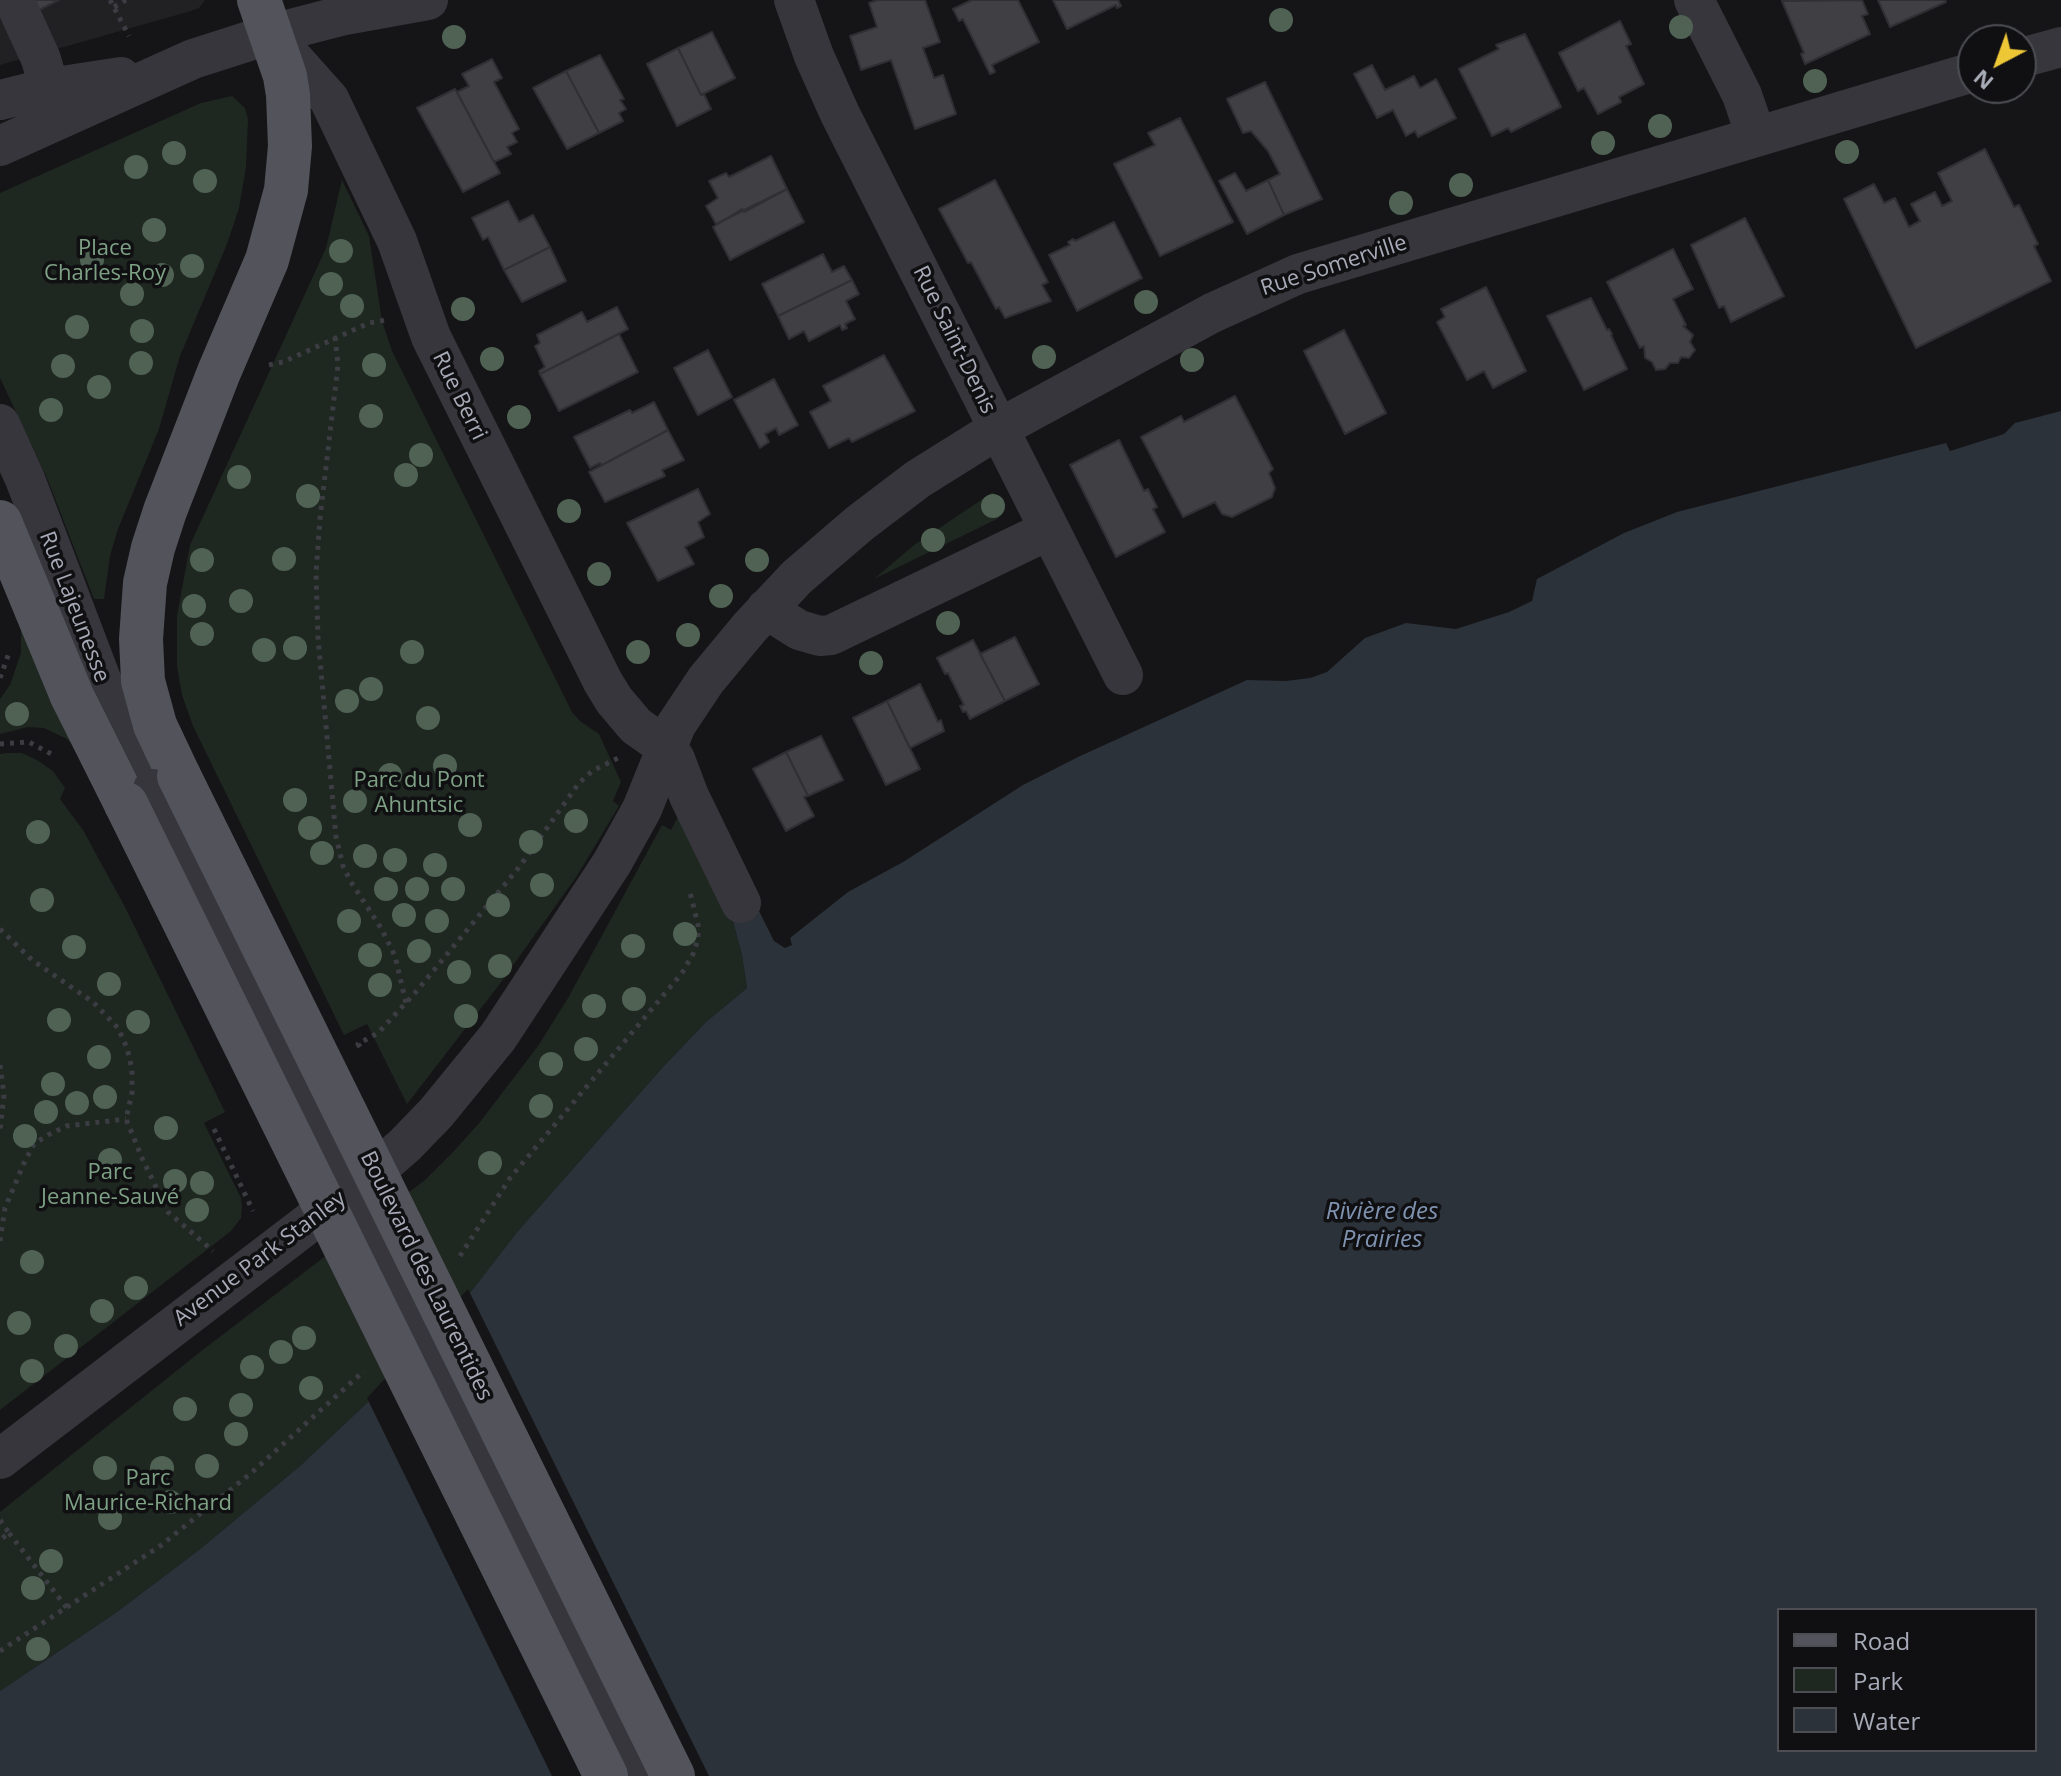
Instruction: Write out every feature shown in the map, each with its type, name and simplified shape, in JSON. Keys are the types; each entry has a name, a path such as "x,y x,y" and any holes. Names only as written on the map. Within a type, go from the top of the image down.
{"main road":[{"path":"265,17 285,76 290,112 288,176 281,215 267,260 219,372 165,511 149,563 141,639 143,681 155,725 153,790 606,1776"},
{"name":"Rue Lajeunesse","path":"0,522 72,696 153,790"},
{"name":"Boulevard des Laurentides","path":"153,790 673,1776"}],"street":[{"path":"14,0 41,59 53,104"},
{"path":"0,100 53,104 168,69 265,17 345,15 428,0"},
{"name":"Rue Saint-Denis","path":"794,0 814,56 840,114 1123,675"},
{"path":"1694,0 1742,95 1756,136"},
{"name":"Rue Berri","path":"265,17 329,99 397,241 431,337 603,682 636,726 666,747"},
{"path":"2037,54 2061,47"},
{"name":"Rue Somerville","path":"666,747 676,725 706,680 766,609 830,548 886,503 998,429 1222,307 1298,274 1957,77"},
{"path":"0,146 53,104"},
{"name":"Rue Lajeunesse","path":"0,424 41,518 104,687 153,790"},
{"path":"766,609 799,630 820,636 831,635 1049,530"},
{"path":"666,747 675,759 689,796 741,903"},
{"name":"Avenue Park Stanley","path":"0,1459 365,1180 436,1113 498,1037 580,914 642,809 666,747"},
{"name":"Boulevard des Laurentides","path":"153,790 640,1776"}],"path":[{"path":"110,0 129,36"},
{"path":"114,7 126,0"},
{"path":"269,365 283,362 369,323 388,320"},
{"path":"335,337 338,365 316,574 318,637 336,837 343,866 395,956 406,1003"},
{"path":"0,744 29,742 61,759"},
{"path":"358,1044 388,1024 406,1003 520,866 579,783 592,771 617,758"},
{"path":"0,929 32,960 93,1002 118,1028 132,1069 132,1093 126,1119 168,1212 214,1252"},
{"path":"0,1065 4,1095 0,1131"},
{"path":"0,1241 1,1219 34,1144 66,1126 126,1119"},
{"path":"214,1129 253,1211"},
{"path":"0,1520 67,1608"},
{"path":"0,1540 9,1533"}],"shaded area":[{"path":"0,0 205,0 199,8 191,11 0,65"}],"green space":[{"name":"Place Charles-Roy","path":"232,96 245,108 248,120 246,167 239,208 180,356 159,429 118,529 110,556 104,599 94,599 47,478 0,378 0,193 201,103"},
{"name":"Parc du Pont Ahuntsic","path":"342,180 369,236 382,321 392,351 572,712 599,734 621,782 613,801 619,806 577,876 499,985 407,1104 367,1024 344,1035 193,726 182,695 177,667 177,616 190,545 326,248"},
{"path":"993,492 1003,513 997,519 874,579 914,545"},
{"path":"21,626 46,691 75,748 67,739 44,728 28,727 0,734 0,699 10,685 21,653"},
{"name":"Parc Jeanne-Sauvé","path":"22,753 37,760 53,771 65,788 60,799 83,830 125,907 225,1112 204,1123 241,1198 242,1207 241,1218 231,1231 0,1410 0,754"},
{"name":"Parc Maurice-Richard","path":"679,815 730,910 747,988 706,1022 663,1067 518,1231 470,1293 368,1402 300,1466 199,1550 117,1612 0,1691 0,1512 200,1352 425,1180 454,1151 538,1046 568,998 662,825 671,830"}],"water":[{"name":"Rivière des Prairies","path":"2061,411 2061,1776 0,1776 0,1691 117,1612 199,1550 300,1466 368,1402 470,1293 518,1231 663,1067 706,1022 747,988 730,910 752,897 774,941 785,948 792,945 790,938 848,892 903,862 1023,785 1247,680 1286,681 1327,672 1365,638 1406,623 1456,629 1509,612 1532,601 1537,579 1624,533 1677,512 1946,443 1950,451 2004,434 2015,423"}],"pier":[{"path":"468,1289 709,1776 552,1776 367,1398"}],"building":[{"path":"27,0 59,0 33,13"},
{"path":"877,0 925,0 940,42 923,48 934,78 943,75 956,114 915,129 891,60 861,70 850,36 877,27 869,3"},
{"path":"972,0 1018,0 1039,42 992,65 995,72 990,74 963,19 959,21 953,9"},
{"path":"1053,0 1118,0 1121,6 1117,8 1116,5 1067,29"},
{"path":"1862,0 1868,14 1862,16 1870,34 1805,64 1801,54 1804,53 1782,1"},
{"path":"1878,0 1945,0 1946,2 1890,27"},
{"path":"1620,21 1631,44 1626,46 1644,84 1619,97 1621,102 1598,114 1584,88 1578,91 1559,53"},
{"path":"712,32 735,78 701,95 678,48"},
{"path":"1525,34 1561,107 1511,132 1508,128 1492,136 1459,69 1499,49 1496,45"},
{"path":"678,48 711,109 677,126 647,64"},
{"path":"600,55 624,99 620,100 626,109 619,113 623,121 599,133 566,71"},
{"path":"492,59 502,78 494,82 519,129 512,133 517,142 507,147 511,154 494,162 457,92 469,86 462,74"},
{"path":"1372,65 1385,90 1414,76 1420,88 1436,79 1456,118 1418,137 1415,131 1406,136 1393,110 1377,118 1354,74"},
{"path":"566,71 599,133 567,149 533,88"},
{"path":"1265,82 1322,199 1284,215 1268,180 1280,174 1268,151 1251,131 1243,133 1227,99"},
{"path":"455,89 500,173 463,192 417,108"},
{"path":"1180,118 1233,222 1160,256 1114,164 1155,145 1148,133"},
{"path":"1985,149 2014,207 2019,205 2051,281 1916,348 1844,199 1874,184 1884,203 1895,198 1909,227 1920,221 1911,204 1935,192 1942,206 1952,201 1938,173"},
{"path":"771,156 787,189 716,224 706,206 718,198 709,181 726,173 729,177"},
{"path":"1235,173 1246,191 1268,180 1284,215 1247,234 1219,181"},
{"path":"995,180 1048,282 1042,285 1051,301 1005,318 999,307 996,309 971,262 968,263 939,209"},
{"path":"787,189 804,222 730,260 713,227 742,209 744,212"},
{"path":"508,201 519,222 533,215 550,247 504,270 488,237 483,240 472,218"},
{"path":"1745,218 1784,296 1731,322 1724,306 1719,308 1691,245"},
{"path":"1114,222 1142,278 1077,311 1049,255 1070,245 1068,242 1073,239 1075,241"},
{"path":"550,247 566,281 522,302 504,270"},
{"path":"1673,249 1693,289 1673,299 1686,325 1683,326 1693,335 1690,342 1695,350 1689,358 1681,357 1678,363 1670,363 1665,369 1656,370 1652,362 1645,358 1644,346 1640,348 1607,282"},
{"path":"823,254 832,272 844,266 852,280 778,316 762,284"},
{"path":"852,280 859,294 846,301 855,319 845,324 847,328 842,330 840,325 809,341 804,331 789,339 778,316"},
{"path":"1486,287 1526,371 1493,388 1484,371 1467,380 1437,322 1445,317 1441,309"},
{"path":"1591,298 1612,334 1627,369 1584,390 1547,316"},
{"path":"617,307 628,329 540,374 539,371 545,367 535,346 540,343 537,335 582,312 587,322"},
{"path":"1344,330 1386,413 1345,434 1304,351"},
{"path":"619,334 638,372 559,411 540,374"},
{"path":"708,350 732,397 698,415 674,368"},
{"path":"884,355 915,411 852,442 849,438 829,448 810,412 831,401 823,386"},
{"path":"774,379 798,425 779,435 776,428 765,434 769,442 760,448 734,400"},
{"path":"1235,396 1273,469 1269,473 1275,488 1272,497 1232,517 1222,514 1215,502 1183,517 1141,437 1181,416 1184,422"},
{"path":"654,402 668,430 602,465 600,463 590,468 574,437"},
{"path":"668,430 684,460 662,470 665,476 605,502 589,472"},
{"path":"1119,440 1144,491 1148,489 1157,507 1153,509 1165,532 1116,557 1070,465"},
{"path":"698,489 710,514 698,522 704,537 685,547 694,564 658,581 627,523"},
{"path":"1015,637 1039,684 1005,701 980,654"},
{"path":"973,640 1005,701 970,719 966,711 963,712 960,706 964,705 937,658"},
{"path":"920,684 944,731 910,748 887,701"},
{"path":"887,701 920,769 886,785 853,718"},
{"path":"821,736 843,780 808,796 786,752"},
{"path":"786,752 808,796 804,797 814,816 786,831 753,769"}]}
